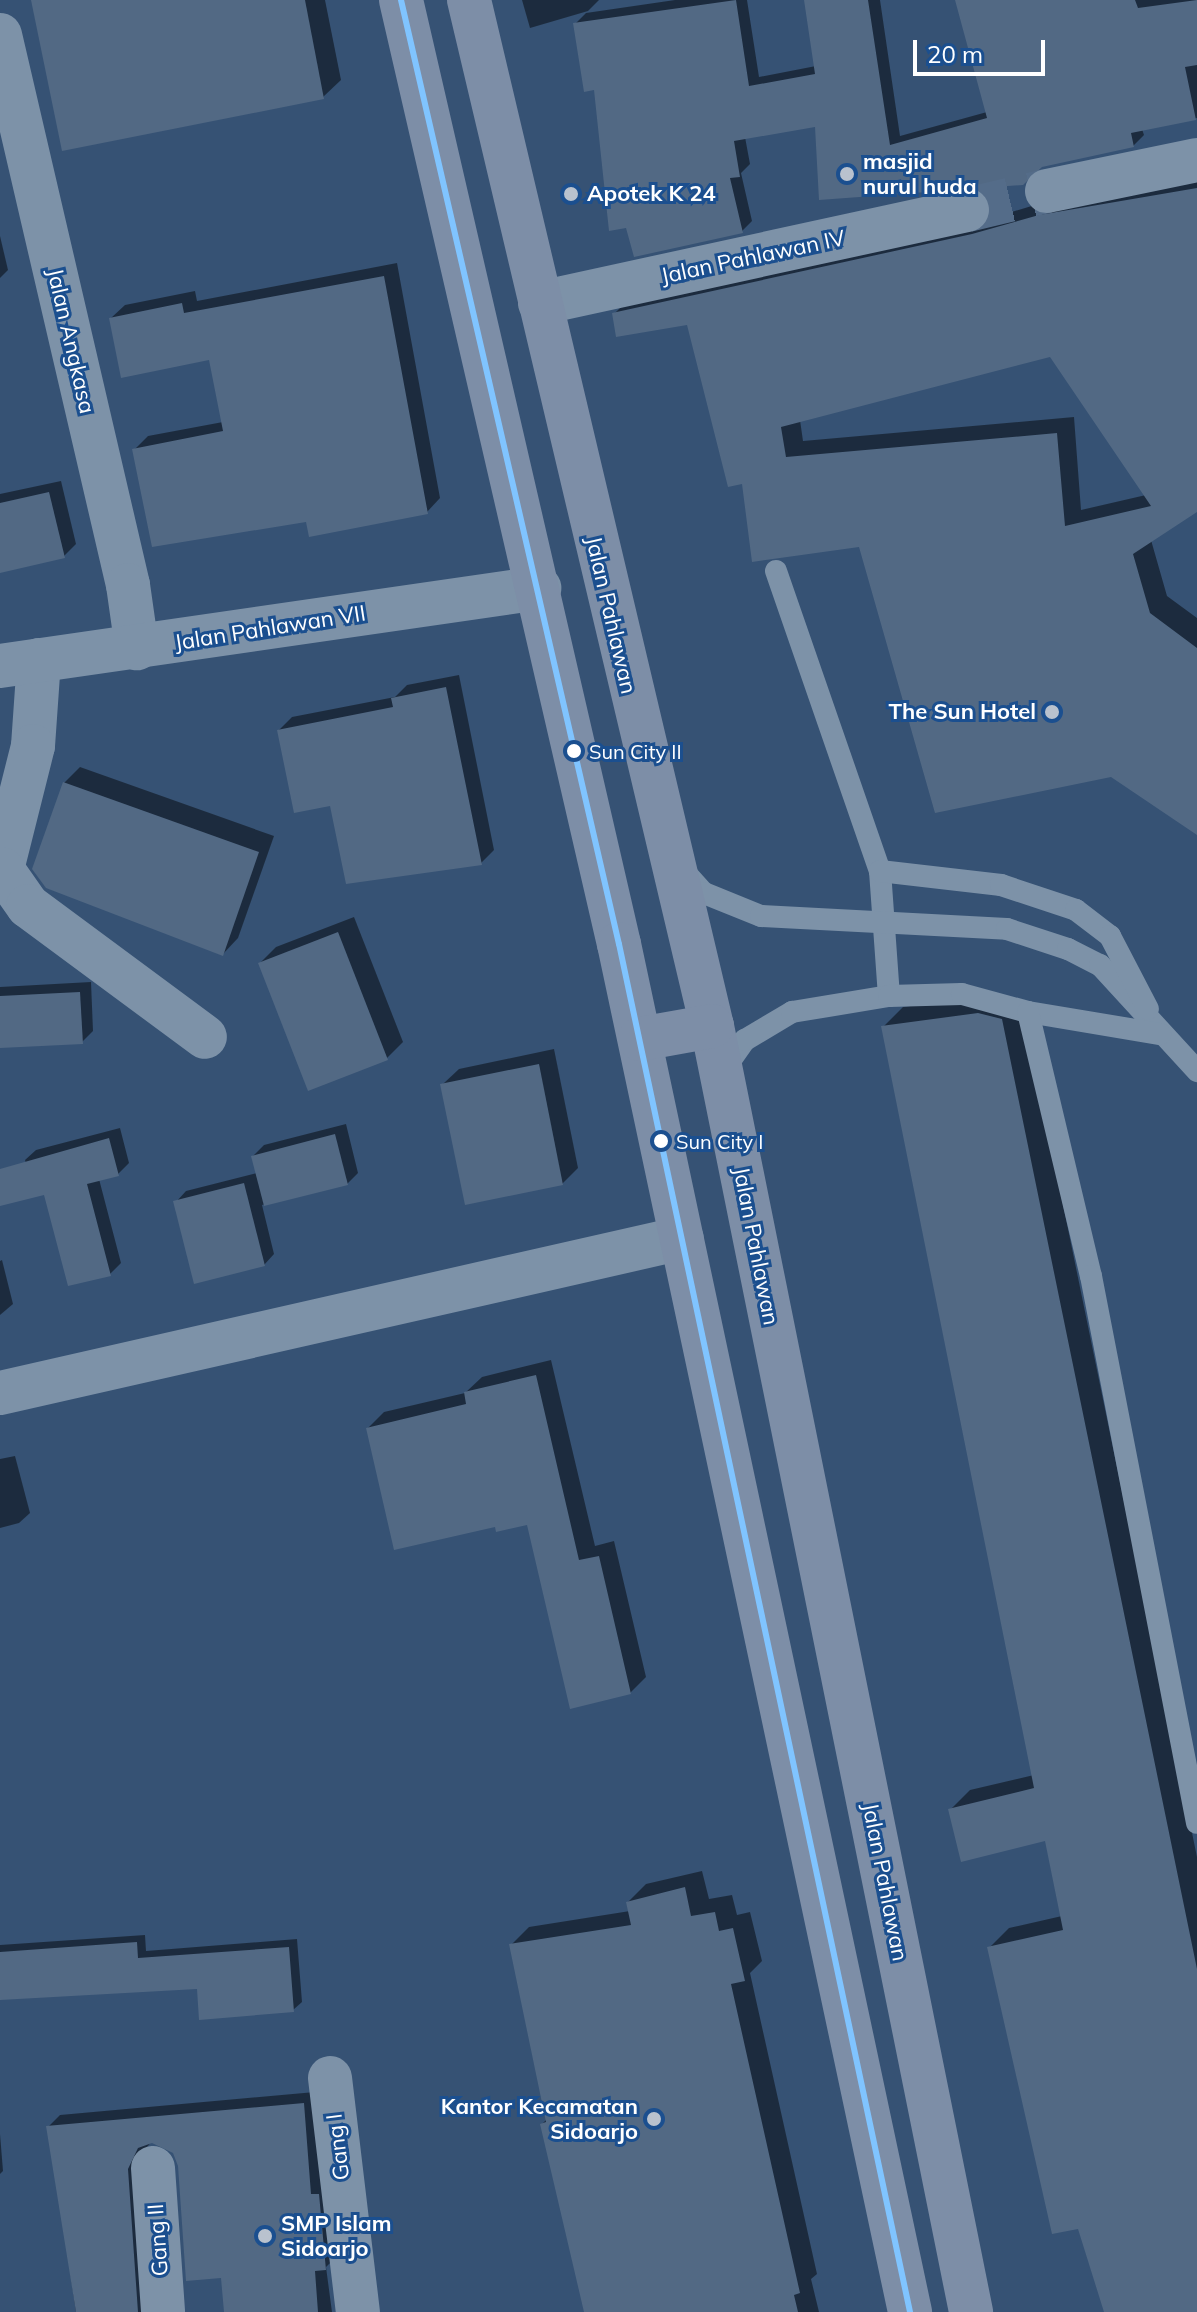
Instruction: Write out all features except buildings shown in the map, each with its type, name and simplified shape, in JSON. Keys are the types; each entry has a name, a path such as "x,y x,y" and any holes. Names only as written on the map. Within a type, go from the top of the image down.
{"main road":[{"path":"401,0 539,588 640,1039 910,2312"},
{"name":"Jalan Pahlawan","path":"469,0 685,931 712,1026 971,2312"},
{"path":"619,944 685,931"},
{"path":"640,1039 712,1026"}],"street":[{"name":"Jalan Angkasa","path":"0,35 128,585 137,648"},
{"path":"1047,191 1197,160"},
{"name":"Jalan Pahlawan IV","path":"540,303 967,210"},
{"name":"Jalan Pahlawan VII","path":"20,663 539,588"},
{"path":"20,663 33,746 4,846 2,869 8,884 28,906 205,1037"},
{"path":"0,1393 682,1238"},
{"name":"Gang I","path":"330,2078 358,2312"},
{"name":"Gang II","path":"153,2168 163,2312"}],"lane":[{"path":"776,571 880,871 889,996"},
{"path":"667,852 704,893 761,916 1007,929 1068,949 1100,965 1197,1071"},
{"path":"880,871 1001,885 1076,910 1110,936 1160,1034"},
{"path":"722,1073 745,1040 792,1012 889,996 962,994 1028,1012 1160,1034"},
{"path":"1028,1012 1091,1276 1197,1823"}],"tunnel":[{"path":"967,210 1047,191"}],"transit line":[{"path":"401,0 619,944 910,2312"}],"place":[{"name":"masjid nurul huda","path":"847,174"},
{"name":"Apotek K 24","path":"571,194"},
{"name":"The Sun Hotel","path":"1052,712"},
{"name":"Sun City II","path":"574,751"},
{"name":"Sun City I","path":"661,1141"},
{"name":"Kantor Kecamatan Sidoarjo","path":"654,2119"},
{"name":"SMP Islam Sidoarjo","path":"265,2236"}]}
